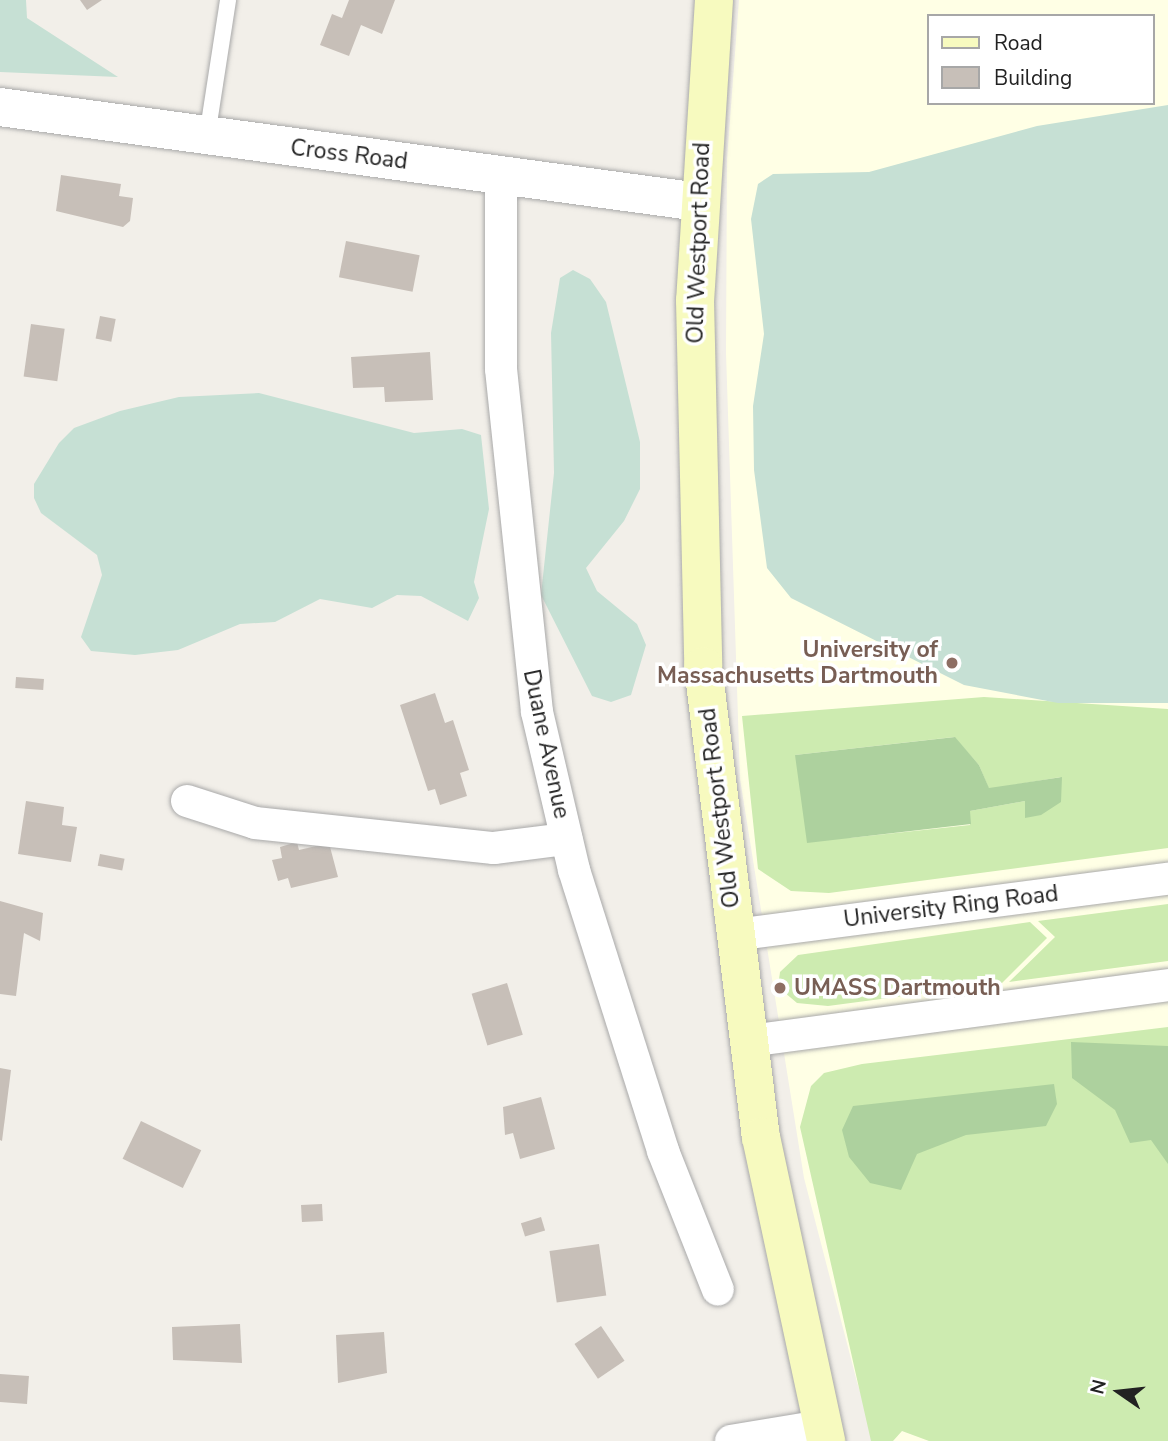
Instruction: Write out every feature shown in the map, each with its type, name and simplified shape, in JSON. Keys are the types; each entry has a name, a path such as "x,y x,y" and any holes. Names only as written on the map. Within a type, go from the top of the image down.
{"main road":[{"name":"Old Westport Road","path":"714,0 699,202 697,551 703,666 734,935 766,1160 824,1433"}],"street":[{"name":"Cross Road","path":"0,107 699,202"},
{"name":"Duane Avenue","path":"502,174 501,369 526,643 566,839 663,1151 718,1290"},
{"path":"187,800 255,823 494,849 566,839"},
{"name":"University Ring Road","path":"734,935 1168,879"},
{"path":"749,1041 1168,985"},
{"path":"731,1441 824,1433"}],"lane":[{"path":"207,136 228,0"}],"shaded area":[{"path":"0,0 26,0 27,18 118,77 0,72"},
{"name":"University of Massachusetts Dartmouth","path":"739,0 1168,0 1168,1441 876,1441 857,1382 804,1178 740,779 726,353 727,159"},
{"path":"1168,105 1168,703 1058,703 964,685 791,598 767,568 754,470 753,406 764,334 751,219 758,184 773,174 869,172 1037,126"},
{"path":"573,270 590,279 606,302 640,442 640,489 624,521 586,568 597,591 637,624 646,645 631,695 611,702 592,696 541,595 554,473 551,333 560,278"},
{"path":"259,393 414,433 462,429 481,435 489,509 474,582 479,598 468,621 421,596 397,595 372,608 320,599 275,622 240,624 178,650 135,655 91,651 81,637 102,575 97,555 41,513 34,498 34,484 59,443 74,428 120,411 179,397"}],"green space":[{"path":"984,697 1168,709 1168,848 829,893 791,891 758,869 742,716","holes":["954,737 979,765 989,789 1061,777 1025,801 970,811 970,825 849,838 795,755"]},
{"path":"955,737 979,765 989,788 1062,777 1061,802 1041,815 1025,818 1025,801 970,811 971,824 807,843 795,755"},
{"path":"1168,904 1168,961 1009,982 1055,937 1038,921"},
{"path":"1030,922 1047,938 1002,983 828,1006 797,1003 778,987 780,972 798,955"},
{"path":"1168,1027 1168,1441 929,1441 902,1431 893,1441 871,1441 800,1127 811,1086 824,1073 862,1064"},
{"path":"1071,1042 1168,1046 1168,1164 1151,1140 1130,1143 1115,1110 1072,1078"},
{"path":"1054,1084 1057,1104 1046,1126 966,1135 917,1154 901,1190 870,1183 849,1157 842,1130 853,1106"}],"building":[{"path":"80,0 102,0 87,10"},
{"path":"349,0 395,0 382,34 361,25 349,56 320,45 332,14 342,18"},
{"path":"61,175 121,184 119,196 133,198 130,221 123,227 56,211"},
{"path":"346,241 420,255 413,292 339,277"},
{"path":"100,316 116,319 111,342 96,339"},
{"path":"31,324 65,329 57,381 24,376"},
{"path":"430,352 433,400 385,402 384,387 353,388 351,357"},
{"path":"16,677 44,679 43,690 15,688"},
{"path":"435,693 445,723 453,720 469,770 460,773 467,796 440,805 435,789 428,791 400,705"},
{"path":"26,801 64,807 62,825 77,827 71,862 18,854"},
{"path":"297,842 299,850 329,843 338,877 291,888 288,878 278,881 272,860 282,858 280,847"},
{"path":"100,854 125,859 122,871 98,866"},
{"path":"0,901 43,913 40,941 24,933 16,996 0,994"},
{"path":"507,983 523,1035 487,1045 472,994"},
{"path":"0,1068 11,1070 2,1141 0,1140"},
{"path":"541,1097 555,1149 520,1159 513,1133 505,1135 503,1107"},
{"path":"141,1121 201,1150 183,1188 123,1159"},
{"path":"322,1204 323,1221 302,1222 301,1205"},
{"path":"541,1217 545,1230 525,1237 521,1223"},
{"path":"599,1244 606,1295 557,1302 549,1251"},
{"path":"240,1324 242,1363 173,1360 172,1327"},
{"path":"601,1326 624,1361 598,1379 574,1344"},
{"path":"384,1332 387,1373 338,1383 336,1335"},
{"path":"0,1374 29,1376 27,1404 0,1402"}],"place":[{"name":"University of Massachusetts Dartmouth","path":"952,663"},
{"name":"UMASS Dartmouth","path":"780,988"}]}
